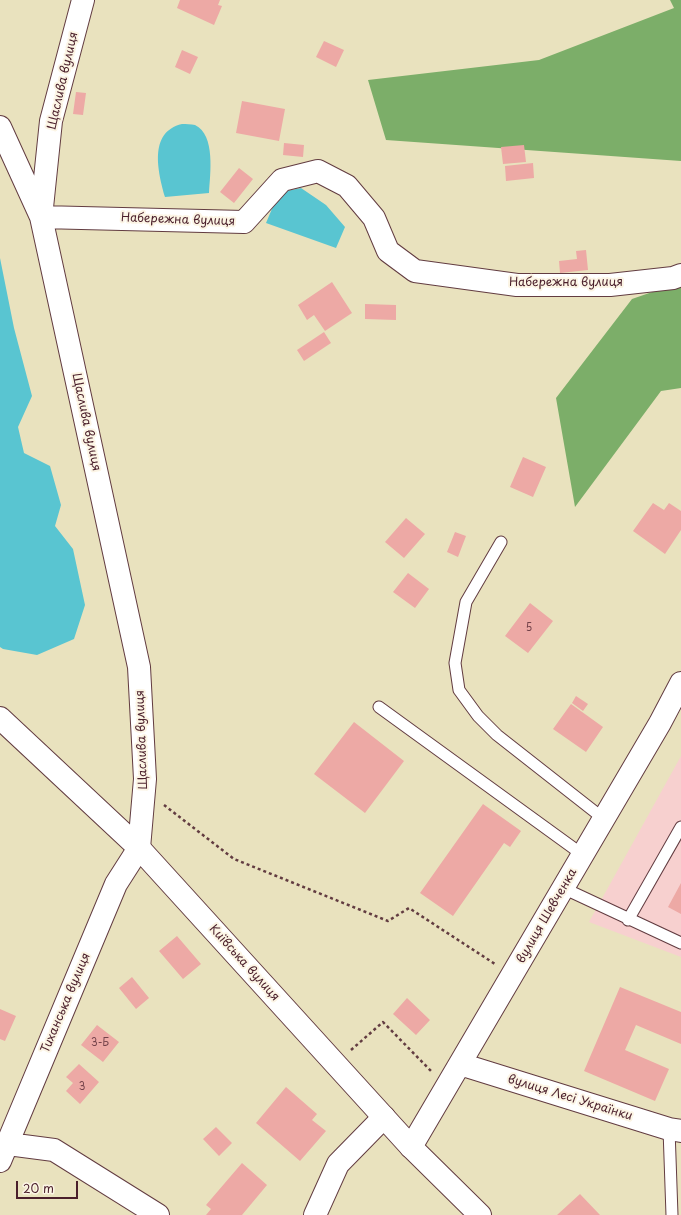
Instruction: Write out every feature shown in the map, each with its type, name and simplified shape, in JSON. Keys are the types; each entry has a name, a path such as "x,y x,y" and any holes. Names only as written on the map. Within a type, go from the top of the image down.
{"street":[{"name":"Щаслива вулиця","path":"83,0 51,120 41,217 139,667 145,779 139,848"},
{"path":"0,127 41,217"},
{"name":"Набережна вулиця","path":"41,217 244,222 282,180 318,171 347,186 374,218 388,251 415,271 517,285 610,285 674,278 681,275"},
{"name":"вулиця Шевченка","path":"411,1147 564,888 660,723 681,683"},
{"name":"Київська вулиця","path":"0,718 139,848 411,1147 480,1215"},
{"name":"Тиханська вулиця","path":"4,1152 116,884 139,848"},
{"name":"вулиця Лесі Українки","path":"460,1064 675,1130"},
{"path":"315,1215 338,1164 384,1117"},
{"path":"4,1152 54,1150 158,1215"}],"lane":[{"path":"501,542 466,602 455,663 459,690 478,716 497,735 604,819"},
{"path":"379,707 583,855"},
{"path":"628,920 681,827"},
{"path":"564,888 628,920 681,943"},
{"path":"672,1215 675,1130"}],"path":[{"path":"145,779 165,806 234,858 388,921 409,908 512,975"},
{"path":"336,1064 383,1022 447,1087"}],"shaded area":[{"path":"681,756 681,957 589,922"}],"green space":[{"path":"670,0 681,0 681,161 386,140 368,80 539,60 674,8"},
{"path":"681,282 681,388 661,391 575,507 556,398 632,299"}],"water":[{"path":"182,124 195,125 202,130 206,137 209,146 211,166 209,193 165,197 158,165 160,144 164,135 171,128"},
{"path":"301,188 326,205 345,227 336,248 266,223 274,204 282,192"},
{"path":"0,258 14,328 32,396 18,427 24,453 50,466 61,505 55,526 73,549 85,605 74,639 37,655 3,649 0,647"}],"building":[{"path":"180,0 220,0 218,5 222,6 214,25 177,8"},
{"path":"324,41 344,50 336,67 316,57"},
{"path":"182,50 198,57 190,74 175,67"},
{"path":"76,92 86,93 83,115 73,114"},
{"path":"242,101 285,109 279,141 236,133"},
{"path":"284,143 304,145 303,157 283,155"},
{"path":"524,145 526,162 503,164 501,147"},
{"path":"533,163 534,178 506,181 505,166"},
{"path":"239,168 253,179 234,203 220,192"},
{"path":"586,250 588,270 560,273 559,261 577,259 576,251"},
{"path":"332,282 352,313 325,331 314,315 307,320 298,305"},
{"path":"365,304 396,305 396,320 365,319"},
{"path":"324,332 331,343 304,361 297,350"},
{"path":"523,457 546,467 533,497 510,487"},
{"path":"653,503 664,510 669,503 681,511 681,530 665,554 633,531"},
{"path":"406,518 425,534 404,558 385,542"},
{"path":"455,532 466,536 458,557 447,552"},
{"path":"408,573 429,589 415,608 393,592"},
{"path":"530,603 553,621 528,653 505,636"},
{"path":"576,696 588,704 583,711 572,703"},
{"path":"571,704 603,727 586,752 553,729"},
{"path":"354,722 404,761 365,813 314,774"},
{"path":"483,804 521,831 510,847 504,843 453,916 420,893"},
{"path":"681,883 681,914 668,907"},
{"path":"177,936 201,964 183,979 159,951"},
{"path":"132,977 149,998 136,1009 119,988"},
{"path":"620,987 681,1012 681,1044 636,1025 625,1050 669,1069 655,1101 584,1071"},
{"path":"407,998 430,1020 416,1035 393,1014"},
{"path":"0,1009 16,1016 5,1041 0,1039"},
{"path":"97,1025 119,1042 103,1062 81,1045"},
{"path":"79,1064 99,1082 80,1104 66,1091 73,1083 66,1077"},
{"path":"286,1087 317,1114 312,1120 326,1131 300,1161 256,1123"},
{"path":"216,1127 232,1143 219,1156 203,1139"},
{"path":"242,1163 267,1185 242,1215 206,1215 211,1209 206,1205"},
{"path":"580,1194 600,1215 557,1215"}]}
